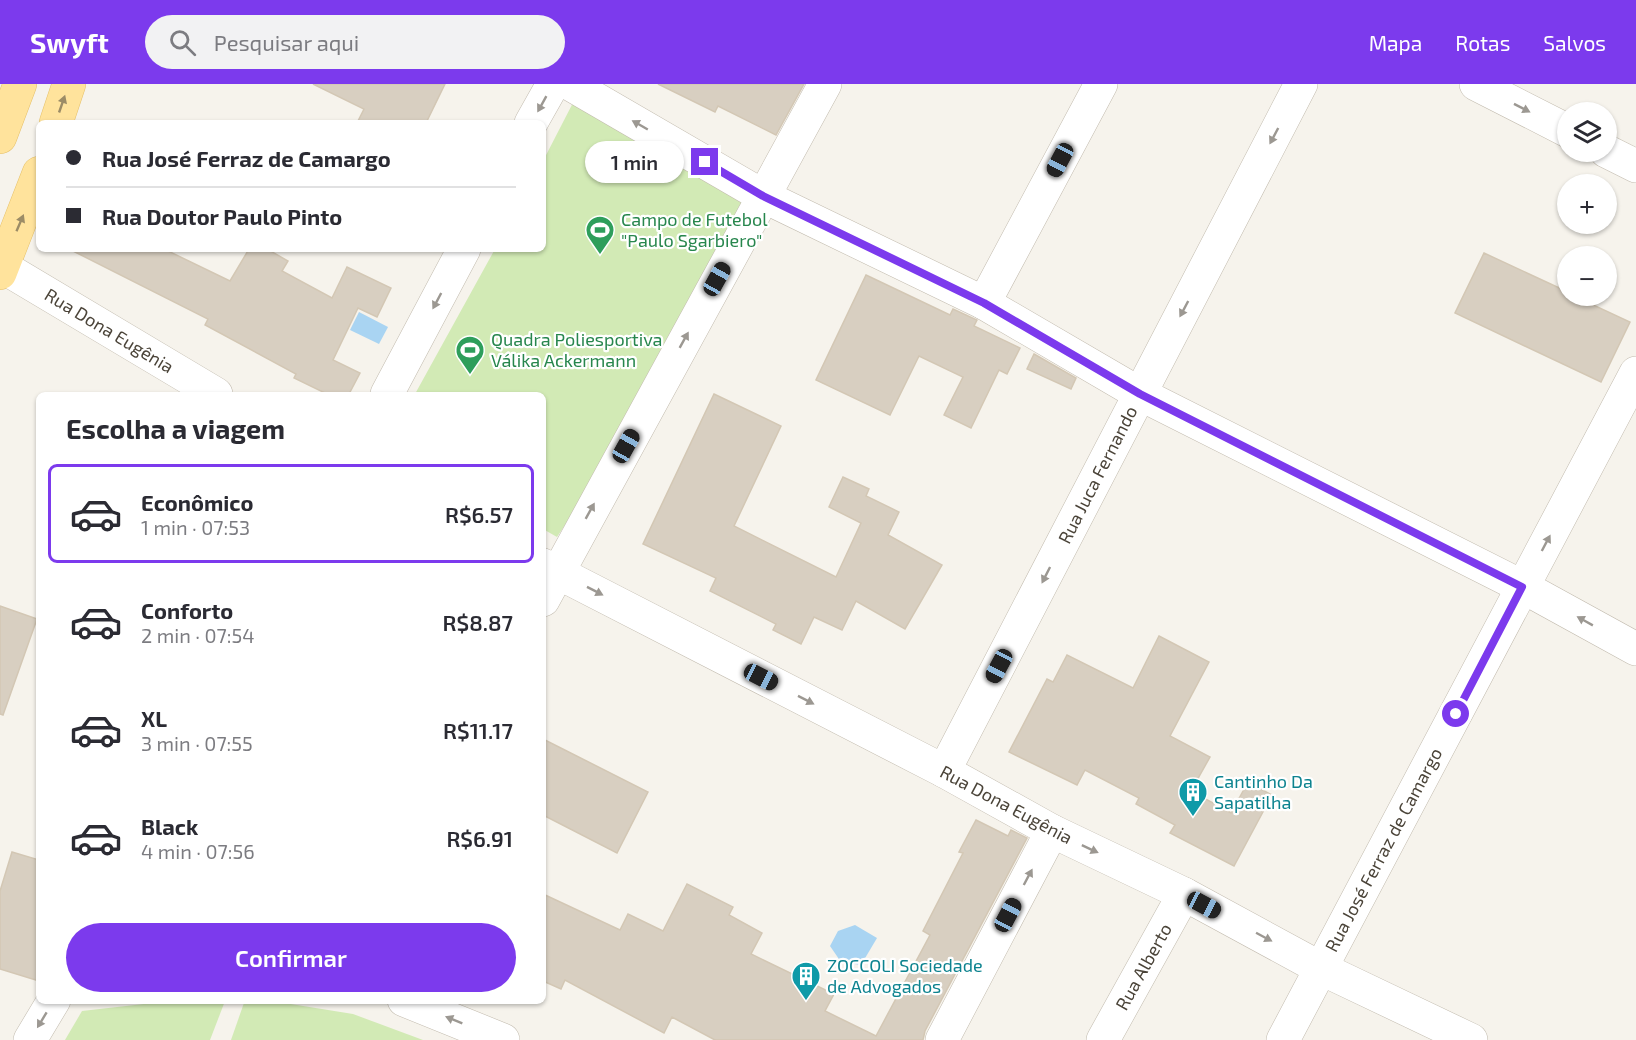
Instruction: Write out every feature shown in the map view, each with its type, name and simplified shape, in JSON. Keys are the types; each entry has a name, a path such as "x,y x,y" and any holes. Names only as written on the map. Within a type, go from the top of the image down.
{"main road":[{"path":"0,137 20,84"},
{"path":"57,120 69,84"},
{"path":"1,267 36,180"}],"street":[{"path":"533,120 553,84"},
{"path":"570,84 763,196 984,303 1140,394 1522,587 1636,649"},
{"path":"546,586 550,568 825,84"},
{"path":"984,303 1101,84"},
{"name":"Rua Juca Fernando","path":"944,771 1301,84"},
{"path":"1476,84 1557,125"},
{"path":"1617,156 1636,166"},
{"path":"388,392 462,252"},
{"name":"Rua Dona Eugênia","path":"1,267 213,392"},
{"name":"Rua José Ferraz de Camargo","path":"1283,1040 1636,373"},
{"name":"Rua Dona Eugênia","path":"550,568 944,771 1052,831 1184,894 1322,969 1471,1040"},
{"path":"942,1040 1052,831"},
{"name":"Rua Alberto","path":"1103,1040 1184,894"},
{"path":"30,1040 52,1004"},
{"path":"414,1004 503,1040"}],"green space":[{"path":"577,95 750,196 585,495 557,537 546,531 546,392 416,392 493,252 546,252 546,155"},
{"path":"144,1004 224,1004 210,1040 65,1040 82,1011"},
{"path":"244,1004 291,1004 353,1014 423,1040 231,1040"}],"water":[{"path":"359,312 388,327 379,344 350,330"},
{"path":"855,925 877,938 861,965 841,962 830,946 838,931"}],"building":[{"path":"313,84 445,84 427,120 358,120 364,109"},
{"path":"658,84 804,84 776,135 718,106 715,112"},
{"path":"75,252 170,252 230,281 247,252 272,252 288,261 282,271 332,298 347,267 391,288 377,317 358,308 333,360 360,373 350,392 323,392 294,378 296,374 205,325 208,319"},
{"path":"1484,253 1557,287 1557,306 1596,306 1630,322 1601,382 1455,313"},
{"path":"866,275 950,315 953,309 977,320 974,326 1020,348 1007,374 999,370 971,428 944,415 963,377 919,356 890,415 816,380"},
{"path":"1034,354 1076,378 1071,389 1027,369"},
{"path":"714,394 781,426 734,526 836,577 861,523 829,507 843,477 869,489 866,496 899,512 888,535 942,565 905,629 856,601 842,630 814,617 801,644 773,630 776,624 710,591 716,578 643,544"},
{"path":"0,606 36,619 36,622 3,715 0,714"},
{"path":"1159,636 1209,662 1170,736 1210,757 1191,791 1231,813 1248,782 1272,795 1234,866 1170,833 1175,825 1136,804 1139,798 1085,770 1077,785 1009,752 1047,679 1053,682 1067,655 1133,688"},
{"path":"546,741 648,792 617,853 546,817"},
{"path":"976,820 1008,836 1011,830 1027,838 925,1031 923,1040 715,1040 672,1017 664,1033 565,980 561,989 546,982 546,895 620,930 628,914 663,931 687,884 733,907 729,915 762,933 751,954 834,994 825,1011 876,1036 930,935 923,931 963,853 959,852"},
{"path":"12,852 36,859 36,980 0,969 0,891"}],"place":[{"name":"Campo de Futebol \"Paulo Sgarbiero\"","path":"600,256"},
{"name":"Quadra Poliesportiva Válika Ackermann","path":"470,376"},
{"name":"Cantinho Da Sapatilha","path":"1193,818"},
{"name":"ZOCCOLI Sociedade de Advogados","path":"806,1002"}],"route":[{"path":"705,162 763,196 984,303 1140,394 1522,587 1456,714"}]}
